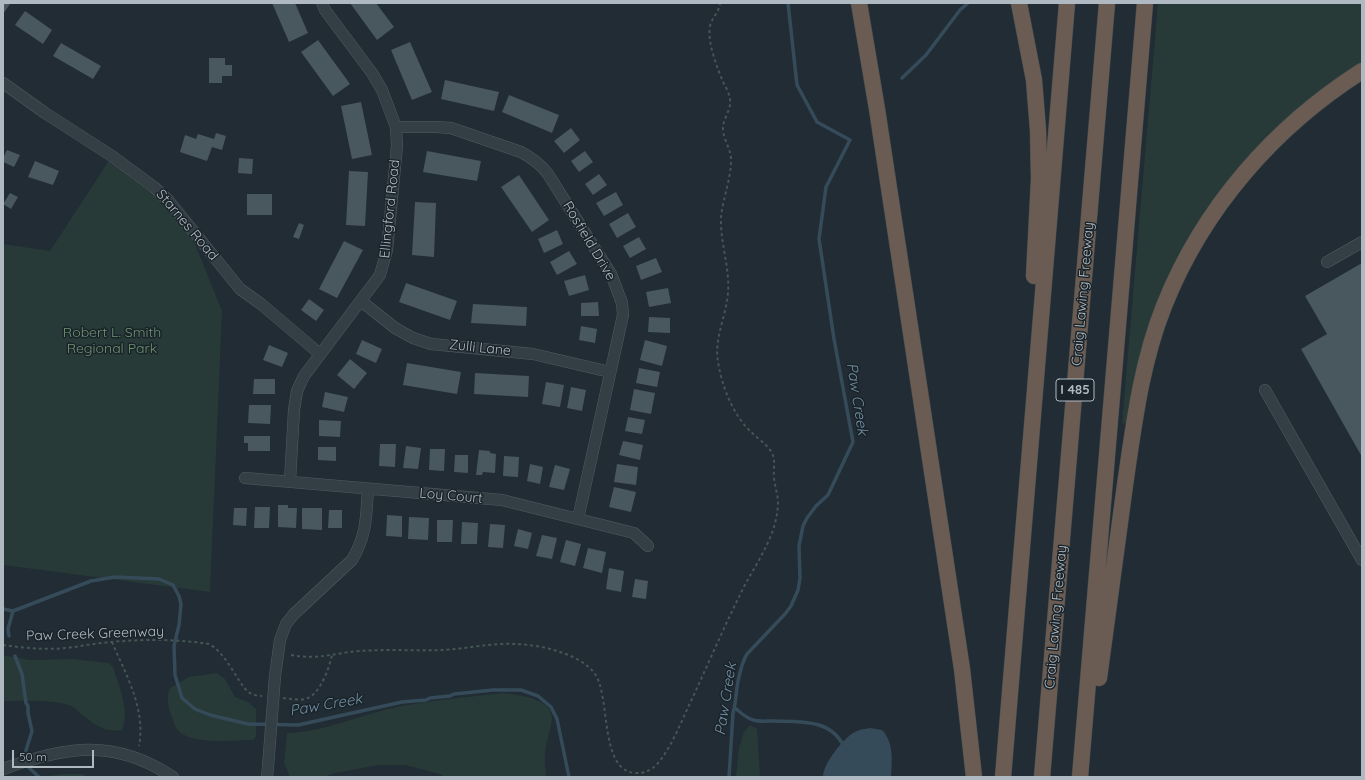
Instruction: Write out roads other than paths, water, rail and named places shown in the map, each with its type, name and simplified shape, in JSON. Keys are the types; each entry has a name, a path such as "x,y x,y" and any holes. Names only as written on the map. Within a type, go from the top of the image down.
{"highway":[{"path":"859,3 877,109 960,653 974,777"},
{"path":"1019,3 1034,80 1038,130 1039,178 1029,453"},
{"name":"I 485","path":"1003,777 1067,3"},
{"name":"Craig Lawing Freeway","path":"1042,777 1107,3"},
{"path":"1080,777 1145,3"},
{"path":"1082,760 1097,692 1141,382 1164,306 1180,271 1214,212 1242,174 1265,149 1320,99 1362,71"}],"street":[{"name":"Ellingford Road","path":"290,481 294,410 297,391 304,376 380,275 387,250 397,146 396,127 382,90 325,10 322,3"},
{"name":"Starnes Road","path":"3,83 154,186 168,200 240,289 261,304 320,354"},
{"name":"Rosfield Drive","path":"396,127 436,127 462,131 521,152 542,166 611,274 622,303 623,315 578,518"},
{"path":"1327,262 1362,242"},
{"name":"Zulli Lane","path":"361,301 395,328 412,338 430,344 533,354 610,372"},
{"path":"1265,390 1362,560"},
{"name":"Loy Court","path":"245,478 502,500 634,533 648,546"},
{"path":"267,772 280,640 286,624 352,560 364,535 368,489"},
{"path":"3,769 68,750 96,750 114,752 135,757 157,766 173,777"}],"water":[{"path":"870,728 882,730 889,740 892,765 891,777 823,777 826,765 840,745 850,735 857,731"}],"waterway":[{"name":"Paw Creek","path":"729,777 733,713 742,664 747,654 791,606 798,590 800,578 799,546 803,526 816,506 828,495 853,442 834,339 819,239 826,187 850,140 817,122 797,85 788,3"},
{"name":"Paw Creek","path":"902,78 926,55 960,10 968,3"},
{"name":"Paw Creek","path":"3,609 13,611 91,581 115,577 159,579 173,585 179,596 181,604 179,625 174,646 175,675 182,698 195,709 210,715 248,724 298,725 402,702 493,690 521,690 538,696 551,707 557,719 569,777"},
{"path":"9,636 8,629 13,611"},
{"path":"15,656 22,674 32,731 23,760"},
{"path":"735,708 755,721 803,722 822,726 831,731 844,747"},
{"path":"25,764 39,777"}],"park label":[{"name":"Robert L. Smith Regional Park","path":"112,342"}]}
